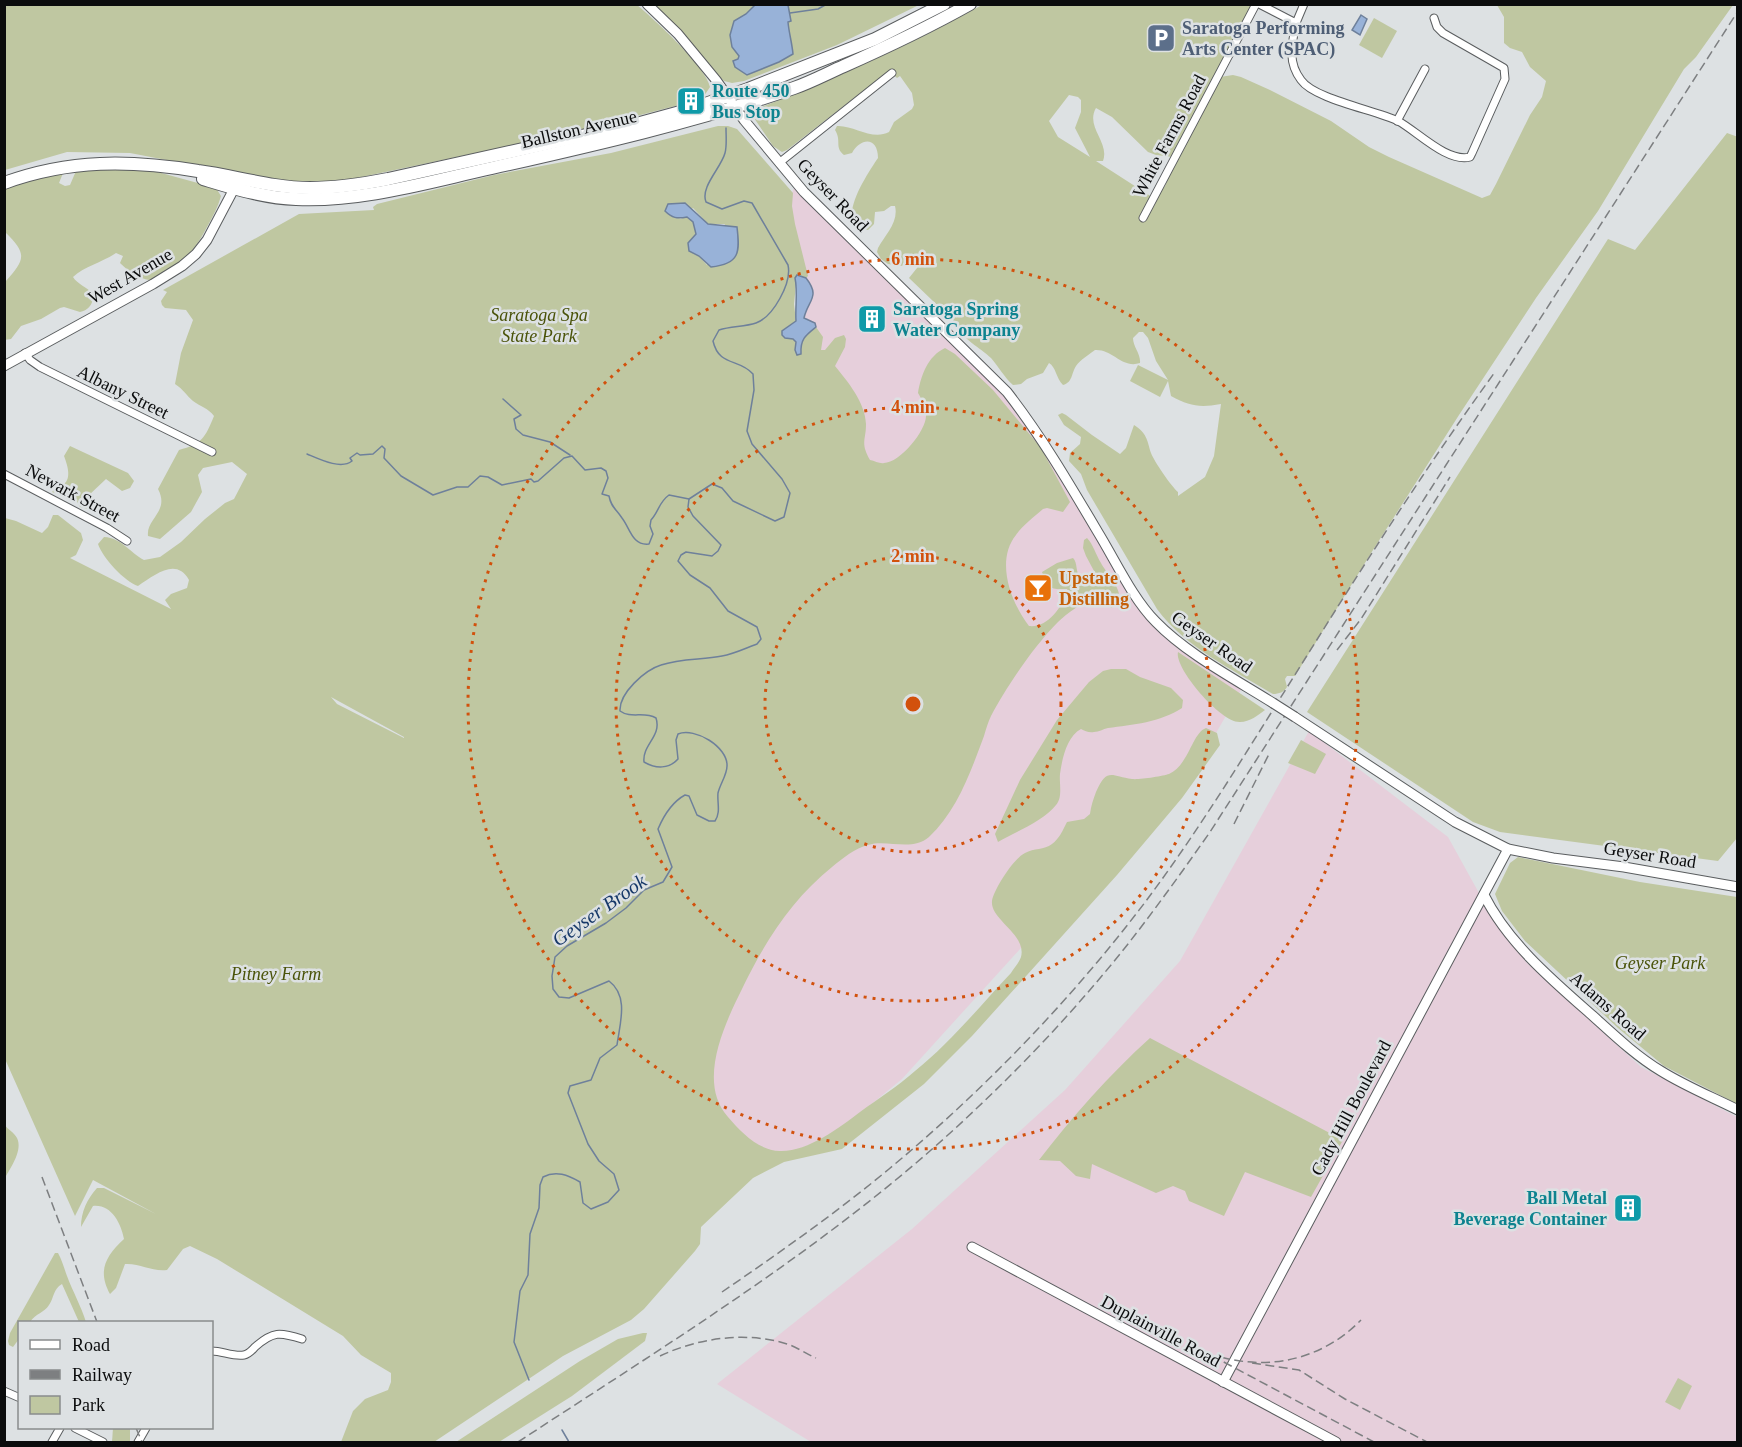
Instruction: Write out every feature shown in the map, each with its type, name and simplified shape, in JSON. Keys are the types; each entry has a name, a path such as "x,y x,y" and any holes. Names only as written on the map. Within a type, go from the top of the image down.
{"highway":[{"name":"Ballston Avenue","path":"4,183 54,168 88,164 136,163 180,169 197,177 236,184 252,194 293,199 357,196 596,145 705,116 731,101 875,39 944,4"},
{"name":"Ballston Avenue","path":"731,101 796,87 898,42 970,4"}],"street":[{"name":"Geyser Road","path":"647,4 678,34 804,192 1007,392 1064,475 1121,571 1155,622 1193,652 1448,817 1508,849 1737,887"},
{"path":"1257,4 1296,23"},
{"name":"White Farms Road","path":"1143,218 1257,4"},
{"path":"1304,4 1296,23 1291,57 1301,81 1306,86 1319,93 1397,121 1435,146 1462,159 1470,157 1505,79 1505,73 1504,68 1443,33 1437,27 1434,18"},
{"path":"1397,121 1425,69"},
{"path":"779,163 892,73"},
{"name":"West Avenue","path":"4,366 182,266 207,240 236,184"},
{"name":"Albany Street","path":"25,353 40,367 212,452"},
{"name":"Newark Street","path":"4,474 107,528 127,541"},
{"name":"Cady Hill Boulevard","path":"1223,1382 1508,849"},
{"name":"Adams Road","path":"1484,895 1491,909 1521,948 1544,972 1620,1040 1660,1070 1737,1110"},
{"name":"Duplainville Road","path":"972,1247 1336,1443"},
{"path":"213,1351 248,1354 273,1334 302,1339"},
{"path":"5,1401 7,1392"},
{"path":"52,1443 59,1429"},
{"path":"77,1429 104,1443"}],"shaded area":[{"path":"794,188 1014,405 1032,430 1133,602 1165,636 1242,688 1216,733 902,1079 834,1135 758,1165 680,1099 817,394 787,206"},
{"path":"1309,731 1448,837 1495,922 1527,963 1641,1067 1737,1117 1737,1442 811,1442 717,1384 912,1229 1065,1090 1180,961"}],"green space":[{"path":"4,5 637,5 690,56 700,68 710,87 702,99 575,132 352,179 314,183 275,181 130,153 67,152 5,170"},
{"path":"651,5 919,5 837,45 744,81 732,83 724,81"},
{"path":"982,5 1254,5 1220,77 1233,75 1241,77 1270,90 1331,121 1369,147 1482,198 1490,195 1530,115 1542,97 1546,81 1530,67 1522,52 1504,43 1504,17 1497,5 1733,5 1696,57 1684,69 1598,211 1536,298 1459,415 1295,676 1287,676 1286,689 1273,694 1195,646 1168,623 1157,609 1087,490 1081,474 1069,461 1070,453 1080,444 1081,437 1064,425 1058,415 1062,413 1066,415 1120,454 1126,448 1134,425 1144,434 1153,457 1178,492 1178,496 1205,477 1214,456 1221,404 1201,406 1184,402 1171,396 1168,381 1160,397 1130,381 1138,365 1168,380 1156,361 1148,338 1143,332 1139,332 1133,338 1140,363 1128,363 1107,352 1095,350 1082,359 1066,384 1063,385 1049,363 1043,373 1021,384 1013,385 991,358 967,339 958,325 909,278 921,263 916,260 901,266 888,264 881,259 877,252 878,248 891,228 896,212 895,206 875,212 874,224 868,230 857,227 853,220 852,210 855,198 878,158 877,151 872,143 864,142 852,153 844,155 839,149 835,130 837,126 843,126 876,135 889,132 894,122 914,105 912,93 900,76 897,78 889,71 782,152 773,146 754,118 756,112 764,106 875,59","holes":["1069,95 1081,100 1081,112 1075,128 1090,157 1058,137 1049,121","1096,108 1112,117 1148,152 1173,157 1176,160 1165,186 1155,199 1096,161 1103,161 1104,154 1093,122"]},
{"path":"1374,18 1397,31 1382,58 1359,45"},
{"path":"718,126 737,129 793,193 792,206 795,224 808,276 806,278 797,275 794,304 796,321 782,331 785,338 796,342 795,350 801,353 804,338 816,327 823,337 821,350 825,350 835,338 844,335 845,347 835,366 863,408 866,424 864,445 870,460 881,463 890,462 905,452 917,437 926,415 925,406 918,393 921,380 930,361 945,348 955,354 993,390 1041,448 1070,502 1063,512 1043,509 1022,528 1010,545 1006,569 1008,582 1022,617 1029,626 1036,626 1048,620 1057,611 1068,593 1067,589 1050,587 1042,572 1057,563 1073,558 1080,577 1093,575 1094,571 1083,548 1084,540 1087,538 1119,592 1117,603 1111,608 1095,594 1092,596 1058,622 1030,654 991,716 974,763 955,803 939,827 929,837 915,844 883,843 863,846 854,851 840,860 804,893 780,923 735,1003 721,1036 717,1054 714,1071 719,1103 739,1129 751,1140 765,1148 780,1151 801,1148 833,1132 902,1082 953,1036 1011,973 1020,959 1019,941 997,915 992,901 1000,882 1015,861 1025,853 1052,844 1059,837 1067,822 1084,819 1090,814 1096,792 1107,776 1135,779 1169,774 1181,764 1197,736 1206,728 1217,733 1220,745 1182,798 1117,875 972,1036 924,1084 842,1149 784,1162 753,1178 701,1227 700,1244 695,1251 644,1309 631,1320 563,1356 434,1442 341,1442 353,1411 365,1399 388,1390 391,1373 361,1355 343,1336 217,1259 190,1246 183,1249 167,1270 125,1264 116,1288 110,1294 104,1278 105,1264 112,1251 124,1239 123,1233 118,1221 110,1211 99,1206 93,1206 81,1227 83,1211 88,1201 97,1188 104,1188 156,1214 93,1180 75,1216 5,1059 5,518 42,533 48,527 53,515 58,515 81,533 83,540 76,555 70,558 171,609 165,600 171,594 187,588 189,580 184,573 172,569 165,570 138,586 127,580 115,568 98,544 104,537 110,538 144,560 160,557 181,542 225,503 234,499 247,474 232,462 203,468 198,475 202,492 191,512 160,539 148,536 150,524 160,509 161,497 158,489 179,450 202,439 214,416 175,384 181,353 193,320 186,310 165,308 162,305 161,301 167,292 163,290 299,214 374,210 373,207 377,204 494,175 611,153","holes":["693,208 708,224 725,224 707,265 699,256 689,251 696,234 693,222 687,217 679,219","331,697 404,737 404,738 337,704"]},
{"path":"1727,133 1738,137 1737,838 1718,861 1500,832 1473,822 1307,712 1608,239 1635,250"},
{"path":"112,169 154,171 216,188 221,196 217,208 192,251 156,281 141,278 132,273 120,263 123,256 116,253 73,277 92,293 92,302 86,309 80,312 60,308 41,319 21,326 11,339 4,340 5,282 17,268 21,257 18,246 5,232 5,187 63,173 59,183 65,186 70,185 76,171"},
{"path":"70,446 128,473 134,481 130,488 122,491 106,479 88,496 88,509 80,507 76,500 52,492 64,484 68,478 64,456"},
{"path":"1178,652 1265,710 1244,722 1232,720 1222,714 1200,693 1183,670"},
{"path":"1126,669 1140,677 1171,688 1183,700 1182,708 1165,717 1146,722 1096,732 1081,729 1076,732 1064,755 1060,774 1060,794 1056,805 1037,821 998,842 995,834 1020,780 1057,720 1089,682 1103,671"},
{"path":"1301,740 1326,754 1315,774 1288,763"},
{"name":"Geyser Park","path":"1518,857 1640,882 1737,897 1737,1104 1664,1066 1618,1028 1525,941 1502,911 1495,894 1510,863"},
{"path":"1150,1038 1343,1140 1311,1197 1245,1172 1224,1216 1189,1201 1185,1191 1173,1186 1156,1193 1092,1164 1090,1179 1076,1176 1060,1161 1039,1160 1092,1097"},
{"path":"4,1124 16,1136 18,1143 16,1158 5,1178"},
{"path":"55,1253 58,1253 86,1321 79,1321 62,1284 57,1288 45,1310 31,1321 18,1321 18,1340 13,1347 8,1341 10,1333"},
{"path":"647,1333 645,1341 572,1396 499,1442 456,1442 580,1361 618,1339"},
{"path":"1678,1378 1692,1386 1680,1410 1665,1402"},
{"path":"113,1429 130,1429 130,1442 112,1442"}],"water":[{"path":"755,5 788,5 793,54 747,75 735,67 733,61 739,56 732,47 730,35 734,21"},
{"path":"1361,15 1367,19 1360,35 1352,30"},
{"path":"685,203 708,224 737,227 738,250 733,260 711,267 699,256 689,251 688,243 696,234 693,222 687,217 675,217 665,211 668,204"},
{"path":"797,275 806,278 813,290 804,318 815,323 816,327 804,338 801,354 797,355 796,342 785,338 782,331 796,321 795,278"}],"waterway":[{"name":"Geyser Brook","path":"790,13 818,9 827,4"},
{"name":"Geyser Brook","path":"529,1380 514,1342 520,1291 528,1275 530,1234 539,1208 540,1185 543,1177 562,1174 580,1182 583,1203 591,1209 608,1202 619,1190 614,1174 599,1161 588,1144 568,1093 570,1086 591,1080 600,1058 617,1045 622,1010 619,994 609,981 569,998 559,997 553,989 552,976 555,957 567,946 626,908 644,890 663,882 672,867 658,829 663,819 672,805 685,795 689,796 697,815 709,821 715,821 718,811 718,793 727,769 726,759 722,752 709,740 693,733 678,734 676,740 678,759 671,765 662,767 644,762 646,750 656,730 656,718 624,713 620,711 621,704 634,683 661,665 726,655 757,644 761,639 757,627 728,611 710,588 690,575 678,561 686,552 712,556 721,545 693,516 688,507 689,499 712,484 722,488 733,501 775,521 784,517 790,493 782,479 752,444 747,431 754,390 753,374 748,369 720,355 713,341 719,330 756,323 769,314 780,299 788,272 788,265 752,203 744,201 722,209 706,202 708,184 725,153 726,128"},
{"path":"503,399 521,415 514,419 516,429 523,435 550,442 570,455"},
{"path":"307,454 330,463 342,464 352,461 350,458 357,453 360,455 373,454 382,446 385,449 384,458 401,476 433,495 457,487 468,487 480,476 488,477 502,485 531,479 534,482 538,481 564,458 572,456 585,470 601,468 606,471 608,478 602,494 609,496 612,505 632,535 643,544 649,544 653,534 650,526 651,520 669,495 689,499"},
{"name":"Geyser Brook","path":"562,1430 569,1442"}],"railway":[{"path":"518,1442 756,1285 871,1200 978,1107 1054,1031 1090,990 1124,949 1210,832 1738,11"},
{"path":"722,1292 828,1217 924,1139 1025,1043 1088,974 1146,901 1195,832 1380,541 1495,372"},
{"path":"1337,650 1361,619 1450,477"},
{"path":"1234,824 1269,754"},
{"path":"42,1177 97,1321"},
{"path":"1221,1357 1259,1362 1296,1358 1331,1344 1361,1320"},
{"path":"660,1356 706,1341 739,1337 787,1344 816,1358"},
{"path":"1188,1343 1374,1442"},
{"path":"1252,1363 1299,1370 1345,1399 1427,1442"},
{"path":"136,1429 142,1442"}],"place":[{"name":"Saratoga Performing Arts Center (SPAC)","path":"1161,38"},
{"name":"Route 450 Bus Stop","path":"691,101"},
{"name":"Saratoga Spring Water Company","path":"872,319"},
{"name":"Upstate Distilling","path":"1038,588"},
{"name":"Ball Metal Beverage Container","path":"1628,1208"}],"park label":[{"name":"Saratoga Spa State Park","path":"539,325"},
{"name":"Pitney Farm","path":"276,974"}]}
